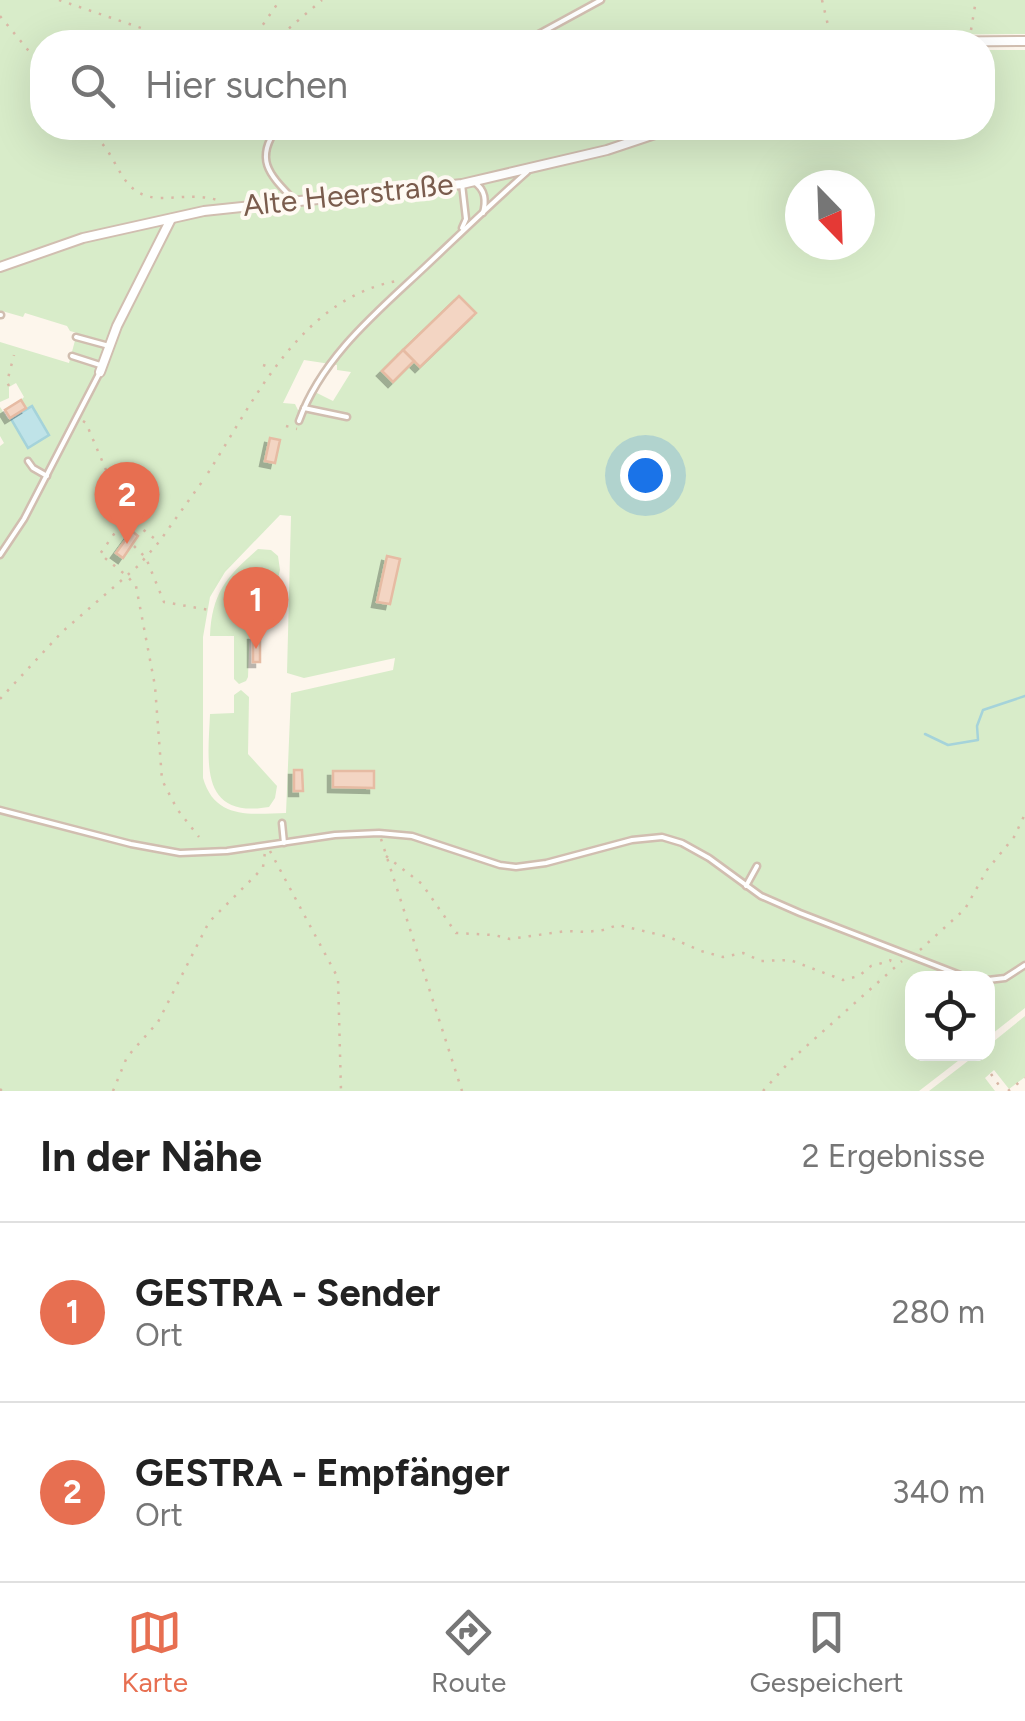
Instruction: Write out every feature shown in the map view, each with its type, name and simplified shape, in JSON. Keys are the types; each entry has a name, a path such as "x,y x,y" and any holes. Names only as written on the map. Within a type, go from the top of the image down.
{"street":[{"path":"995,42 1025,41"},
{"name":"Alte Heerstraße","path":"0,267 84,238 170,219 231,207 462,184 638,140"},
{"path":"101,369 108,346 170,219"}],"lane":[{"path":"546,30 602,0"},
{"path":"269,140 266,160 271,176 294,200"},
{"path":"299,421 329,364 460,232 533,168"},
{"path":"472,181 484,193 483,214"},
{"path":"460,232 466,219 462,184"},
{"path":"118,294 130,301"},
{"path":"76,337 108,346"},
{"path":"0,556 24,519 101,369 72,356"},
{"path":"304,408 347,417"},
{"path":"28,461 46,476"},
{"path":"0,810 166,851 201,853 362,832 412,836 516,867 632,840 662,837 709,858 761,896 949,971"},
{"path":"282,823 284,843"},
{"path":"746,886 758,866"},
{"path":"995,979 1025,965"}],"path":[{"path":"59,0 146,30"},
{"path":"259,30 280,0"},
{"path":"287,30 322,0"},
{"path":"822,0 829,30"},
{"path":"971,30 976,0"},
{"path":"0,16 30,52"},
{"path":"99,140 136,192 164,198 202,196 231,207"},
{"path":"208,472 280,359 302,332 352,297 387,283 412,279"},
{"path":"9,386 6,382 14,355"},
{"path":"263,365 274,369"},
{"path":"77,418 86,423 126,516 159,542"},
{"path":"286,426 297,429"},
{"path":"0,698 62,632 146,558 204,479"},
{"path":"126,516 100,554 136,586 155,686 162,780 177,809 199,837"},
{"path":"134,546 146,558 164,602 209,610"},
{"path":"915,958 916,952 965,908 987,870 1014,837 1025,814"},
{"path":"379,833 462,1091"},
{"path":"113,1091 127,1057 158,1022 210,922 263,866 266,846"},
{"path":"266,846 338,978 341,1091"},
{"path":"386,856 422,884 456,933 510,939 566,930 603,930 618,925 669,937 722,957 743,954 761,961 790,960 842,980 860,976 871,966 890,960 894,950"},
{"path":"763,1091 792,1059 901,964 904,954"},
{"path":"991,1074 1009,1090 1025,1078"}],"green space":[{"path":"0,0 1025,0 1025,34 995,34 995,30 30,30 30,140 995,140 995,50 1025,50 1025,1008 995,1032 995,971 905,971 905,1061 958,1061 919,1091 0,1091 0,446 4,443 0,436 0,407 8,419 26,408 16,383 9,387 9,398 0,402 0,342 69,363 77,333 25,313 23,317 2,311 0,320","holes":["304,360 337,365 337,370 351,372 333,401 313,391 303,411 295,404 283,403","280,515 291,516 287,673 304,678 395,658 393,670 291,693 286,813 236,812 216,801 203,778 203,637 210,597 225,572"]},
{"path":"258,549 271,550 278,556 280,570 276,588 250,623 248,677 239,684 234,679 234,636 210,636 211,621 223,587"},
{"path":"241,690 249,697 248,754 277,786 269,807 230,804 219,796 212,783 210,714 234,713 234,695"},
{"path":"1025,1016 1025,1077 1009,1089 994,1070 985,1078 995,1091 929,1091 968,1061 995,1061 995,1040"}],"water":[{"path":"32,406 49,435 28,448 11,419"}],"building":[{"path":"459,296 476,313 420,367 403,350"},
{"path":"403,350 414,361 393,382 382,371"},
{"path":"21,400 26,408 10,418 5,410"},
{"path":"270,438 280,440 275,463 265,461"},
{"path":"132,531 138,536 123,558 116,553"},
{"path":"387,556 400,559 390,604 377,602"},
{"path":"253,635 260,635 260,662 253,662"},
{"path":"294,770 302,770 303,791 294,791"},
{"path":"333,771 374,771 374,788 333,787"}],"waterway":[{"path":"925,734 948,745 978,740 977,726 983,710 1025,696"}],"place":[{"name":"GESTRA - Empfänger","path":"127,544"},
{"name":"GESTRA - Sender","path":"256,649"}]}
